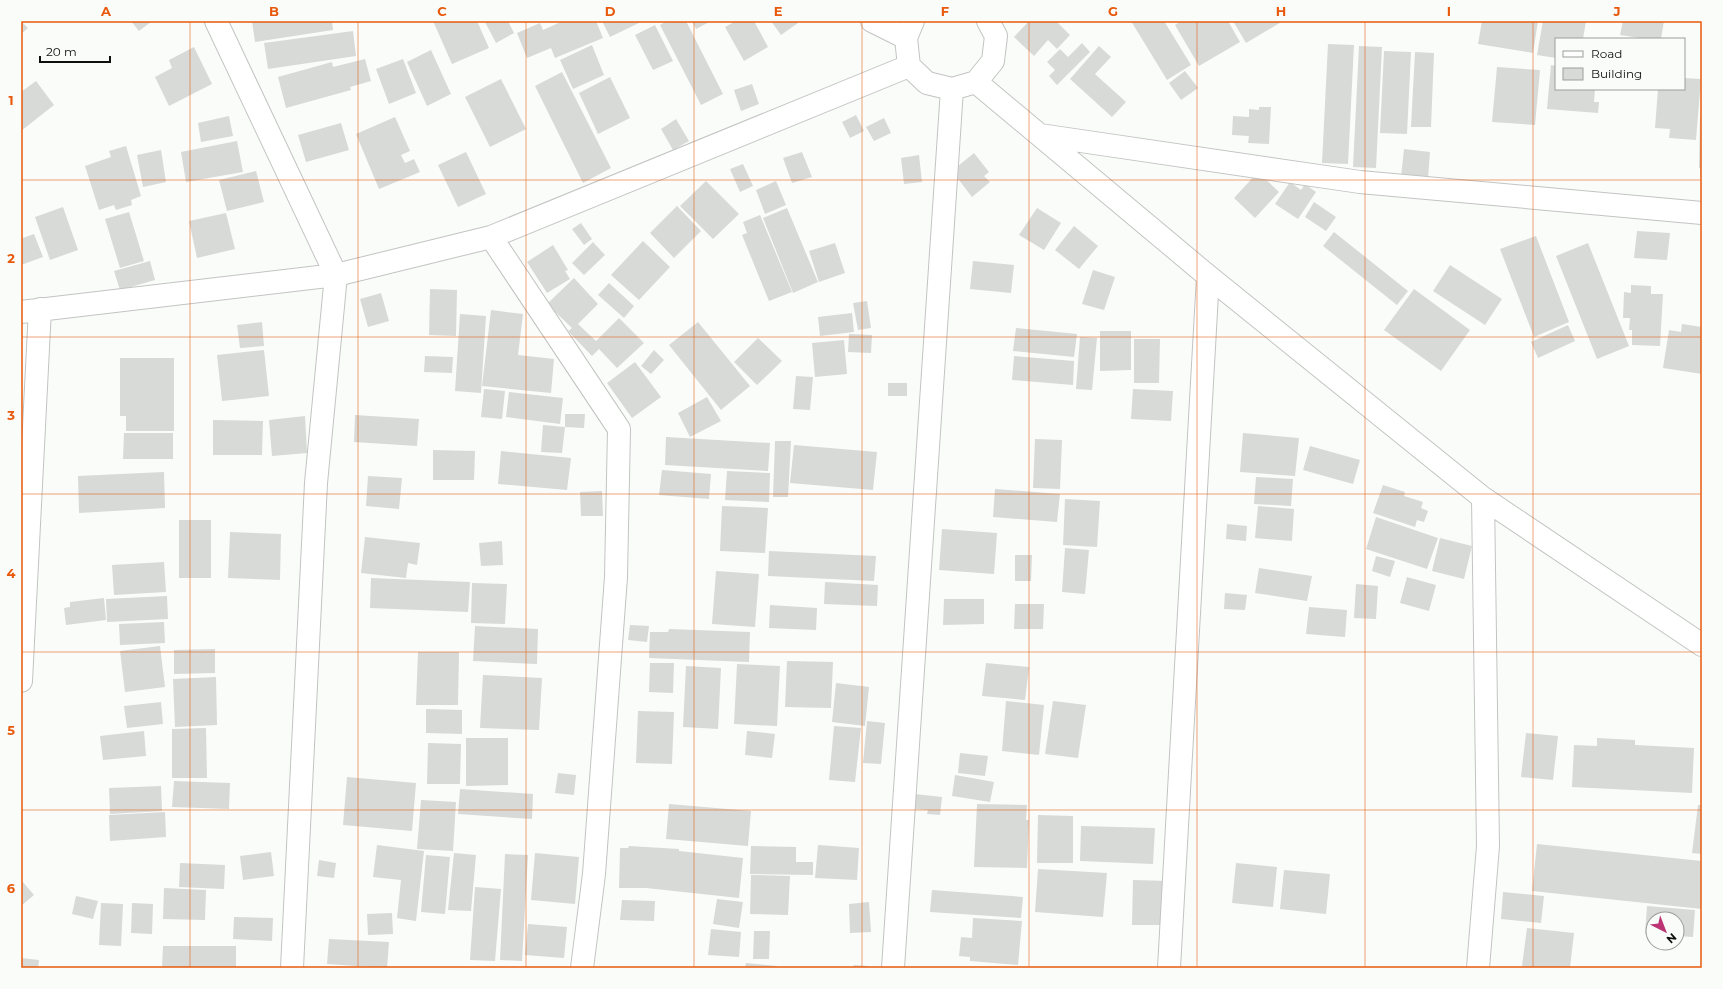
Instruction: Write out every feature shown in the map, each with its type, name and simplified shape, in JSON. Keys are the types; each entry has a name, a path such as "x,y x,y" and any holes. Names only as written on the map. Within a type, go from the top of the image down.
{"street":[{"path":"216,21 336,275 316,483 292,968"},
{"path":"872,21 910,30 909,66 927,82 952,89 976,82 993,61 996,36 988,21"},
{"path":"21,681 31,311 336,275 491,237 909,66"},
{"path":"976,82 1208,276 1484,498 1702,645"},
{"path":"893,968 952,89"},
{"path":"1040,135 1360,182 1702,213"},
{"path":"491,237 619,429 616,577 594,874 582,968"},
{"path":"1169,968 1208,276"},
{"path":"1478,968 1488,846 1484,498"}],"building":[{"path":"21,21 28,28 21,34"},
{"path":"131,21 152,21 139,31"},
{"path":"252,21 332,21 333,30 255,42"},
{"path":"433,21 477,21 489,48 452,64"},
{"path":"508,21 514,33 496,43 485,22"},
{"path":"563,21 596,21 603,38 555,58 551,48 527,58 517,33 540,23 543,30"},
{"path":"602,21 643,21 610,37"},
{"path":"667,21 686,21 723,94 701,105 660,25"},
{"path":"692,21 711,21 696,29"},
{"path":"736,21 754,21 768,47 744,61 725,27"},
{"path":"771,21 796,21 798,23 781,35"},
{"path":"1029,21 1056,21 1070,35 1057,49 1048,40 1034,56 1014,37"},
{"path":"1131,21 1164,21 1191,65 1167,80"},
{"path":"1181,21 1228,21 1240,42 1199,66 1175,25"},
{"path":"1233,21 1283,21 1246,43"},
{"path":"1482,21 1538,21 1533,53 1478,44"},
{"path":"1543,21 1586,21 1583,38 1555,38 1555,58 1537,55"},
{"path":"1623,21 1664,21 1661,38 1640,38 1620,35"},
{"path":"655,25 673,61 653,70 635,35"},
{"path":"353,31 356,56 268,69 264,43"},
{"path":"1082,43 1090,52 1057,85 1049,76 1055,70 1047,62 1060,49 1068,57"},
{"path":"1328,44 1354,45 1348,164 1322,163"},
{"path":"592,45 604,75 573,89 560,60"},
{"path":"1099,46 1111,57 1095,74 1126,102 1112,117 1070,79"},
{"path":"1359,46 1382,47 1376,168 1353,167"},
{"path":"194,47 212,84 169,106 155,77 172,68 169,60"},
{"path":"431,50 451,94 427,106 407,62"},
{"path":"1384,51 1411,52 1407,134 1380,133"},
{"path":"1415,52 1434,53 1431,127 1411,127"},
{"path":"365,59 371,81 350,87 351,90 286,108 278,77 332,62 333,67"},
{"path":"403,59 416,93 389,104 376,69"},
{"path":"1551,65 1555,66 1555,90 1595,90 1594,102 1599,102 1598,113 1547,109"},
{"path":"1497,67 1540,70 1535,125 1492,122"},
{"path":"1185,71 1198,88 1181,100 1169,83"},
{"path":"562,72 611,168 583,183 535,86"},
{"path":"610,77 630,118 598,134 579,93"},
{"path":"1685,78 1701,79 1696,140 1669,138 1670,129 1655,128 1658,90 1685,90"},
{"path":"501,79 526,129 490,147 465,97"},
{"path":"36,81 54,105 21,131 21,92"},
{"path":"752,84 759,104 741,111 734,90"},
{"path":"1259,107 1271,107 1269,144 1248,143 1249,136 1232,135 1233,116 1249,117 1249,109 1259,110"},
{"path":"856,115 864,131 850,138 842,122"},
{"path":"229,116 233,136 201,142 198,123"},
{"path":"395,117 410,151 401,155 405,163 414,159 420,172 379,189 356,134"},
{"path":"1700,117 1702,117 1702,177 1700,177 1699,168"},
{"path":"884,118 891,133 874,141 866,127"},
{"path":"676,119 689,141 673,150 661,129"},
{"path":"341,123 349,150 306,162 298,135"},
{"path":"237,141 243,172 186,182 181,152"},
{"path":"126,146 141,196 131,200 132,205 116,210 114,205 99,210 85,166 111,157 109,151"},
{"path":"1404,149 1430,152 1428,179 1401,177"},
{"path":"161,150 166,182 143,187 137,155"},
{"path":"466,152 486,194 458,207 438,165"},
{"path":"802,152 812,177 792,183 783,158"},
{"path":"974,153 989,172 984,176 990,182 972,197 952,171"},
{"path":"919,155 922,182 904,184 901,158"},
{"path":"743,164 753,186 740,192 730,169"},
{"path":"256,171 264,202 227,211 219,180"},
{"path":"1258,172 1279,192 1255,218 1234,198"},
{"path":"706,181 739,214 713,239 680,206"},
{"path":"776,181 786,205 765,214 756,190"},
{"path":"1290,182 1301,190 1305,184 1316,192 1298,219 1275,204"},
{"path":"1314,202 1336,217 1326,231 1305,217"},
{"path":"677,206 701,231 674,258 650,233"},
{"path":"63,207 78,250 50,260 35,217"},
{"path":"787,208 818,282 793,293 763,218"},
{"path":"1037,208 1061,223 1044,250 1019,235"},
{"path":"129,212 144,261 120,268 105,219"},
{"path":"226,213 235,249 197,258 189,221"},
{"path":"760,215 792,292 769,301 742,235 747,233 743,222"},
{"path":"581,223 592,239 584,245 572,229"},
{"path":"1074,226 1098,246 1079,269 1055,250"},
{"path":"1637,231 1670,233 1667,260 1634,258"},
{"path":"21,232 23,238 34,234 43,257 21,265"},
{"path":"1334,232 1408,291 1397,305 1323,246"},
{"path":"1536,236 1569,322 1534,337 1500,249"},
{"path":"643,241 670,267 639,300 611,275"},
{"path":"593,242 605,255 584,275 572,263"},
{"path":"835,243 845,273 819,282 809,251"},
{"path":"1588,243 1629,346 1597,359 1556,256"},
{"path":"553,245 568,270 565,271 570,279 547,293 527,262"},
{"path":"150,261 155,280 120,290 114,271"},
{"path":"973,261 1014,265 1011,293 970,289"},
{"path":"1450,265 1502,299 1485,325 1433,291"},
{"path":"1093,270 1115,277 1104,310 1082,304"},
{"path":"574,278 598,304 578,324 596,341 619,318 644,343 617,368 599,349 592,356 568,331 572,328 547,304"},
{"path":"609,283 634,306 624,318 598,295"},
{"path":"1631,285 1651,286 1651,294 1663,294 1660,346 1632,345 1632,330 1629,330 1630,318 1623,318 1624,292 1631,293"},
{"path":"430,289 457,290 456,336 429,335"},
{"path":"1414,289 1470,330 1441,371 1384,330"},
{"path":"381,293 389,321 368,327 360,299"},
{"path":"867,301 871,328 858,330 853,303"},
{"path":"491,310 523,314 518,355 554,359 551,393 482,386"},
{"path":"852,313 854,332 820,336 818,317"},
{"path":"460,314 486,316 481,393 455,391"},
{"path":"262,322 264,346 240,348 237,325"},
{"path":"698,322 750,386 721,410 669,345"},
{"path":"1682,324 1702,327 1702,374 1663,368 1669,330 1681,332"},
{"path":"1568,325 1575,341 1538,358 1531,342"},
{"path":"1016,328 1077,334 1074,357 1013,351"},
{"path":"1100,331 1131,331 1131,370 1100,371"},
{"path":"849,334 872,335 871,353 848,352"},
{"path":"1080,337 1097,338 1092,390 1076,389"},
{"path":"758,338 782,361 757,385 734,362"},
{"path":"1134,339 1160,339 1159,383 1134,383"},
{"path":"844,340 847,374 815,377 812,343"},
{"path":"264,350 269,396 222,401 217,355"},
{"path":"654,350 664,360 651,374 641,366"},
{"path":"425,356 453,357 452,373 424,372"},
{"path":"1014,356 1074,361 1073,385 1012,380"},
{"path":"120,358 174,358 174,431 126,431 126,416 120,416"},
{"path":"635,362 661,397 632,418 607,383"},
{"path":"796,376 813,377 810,410 793,409"},
{"path":"888,383 907,383 907,396 888,396"},
{"path":"484,389 505,391 502,419 481,417"},
{"path":"1133,389 1173,391 1171,421 1131,419"},
{"path":"509,392 563,398 560,424 506,417"},
{"path":"707,397 721,421 690,437 678,413"},
{"path":"565,414 585,414 584,428 565,427"},
{"path":"355,415 419,419 417,446 354,442"},
{"path":"305,416 307,453 272,456 269,420"},
{"path":"213,420 263,421 262,455 213,455"},
{"path":"543,425 565,427 562,453 541,452"},
{"path":"124,433 173,433 173,459 123,459"},
{"path":"1243,433 1299,438 1295,476 1240,472"},
{"path":"666,437 770,443 768,471 665,465"},
{"path":"1035,439 1062,440 1060,489 1033,488"},
{"path":"775,441 791,441 788,497 773,497"},
{"path":"794,445 877,452 873,490 790,483"},
{"path":"1310,446 1360,460 1353,484 1303,470"},
{"path":"433,450 475,451 474,480 433,480"},
{"path":"501,451 571,458 567,490 498,484"},
{"path":"662,470 711,474 709,499 659,495"},
{"path":"727,471 770,473 769,502 725,500"},
{"path":"164,472 165,508 79,513 78,476"},
{"path":"368,476 402,478 399,509 366,506"},
{"path":"1256,477 1293,479 1291,506 1254,504"},
{"path":"1383,485 1405,492 1404,496 1423,502 1421,508 1428,511 1424,522 1417,520 1415,527 1373,513"},
{"path":"995,489 1060,494 1057,522 993,517"},
{"path":"602,491 603,516 581,516 580,492"},
{"path":"1065,499 1100,501 1097,547 1063,545"},
{"path":"722,506 768,508 765,553 720,551"},
{"path":"1258,506 1294,509 1292,541 1255,538"},
{"path":"1376,517 1438,538 1427,569 1366,549"},
{"path":"179,520 211,520 211,578 179,578"},
{"path":"1227,524 1247,526 1246,541 1226,539"},
{"path":"942,529 997,533 994,574 939,570"},
{"path":"230,532 281,534 280,580 228,578"},
{"path":"365,537 420,543 417,565 408,563 406,578 361,573"},
{"path":"1440,538 1472,546 1464,579 1432,571"},
{"path":"502,541 503,565 481,566 479,543"},
{"path":"1065,548 1089,550 1085,594 1062,592"},
{"path":"769,551 876,556 874,581 768,576"},
{"path":"1015,555 1032,555 1031,581 1015,581"},
{"path":"1376,556 1395,561 1390,577 1372,571"},
{"path":"164,562 166,592 114,595 112,565"},
{"path":"1259,568 1312,576 1307,601 1255,593"},
{"path":"716,571 759,574 755,627 712,624"},
{"path":"1407,577 1436,585 1429,611 1400,603"},
{"path":"371,578 470,582 468,612 370,608"},
{"path":"825,582 878,585 877,606 824,604"},
{"path":"472,583 507,584 505,624 471,623"},
{"path":"1356,584 1378,586 1376,619 1354,618"},
{"path":"1225,593 1247,595 1245,610 1224,609"},
{"path":"167,596 168,619 107,622 106,599"},
{"path":"104,598 106,620 66,625 64,608 70,607 70,602"},
{"path":"944,599 984,599 984,624 943,625"},
{"path":"1015,604 1044,604 1043,629 1014,629"},
{"path":"770,605 817,608 816,630 769,628"},
{"path":"1309,607 1347,610 1345,637 1306,634"},
{"path":"164,622 165,643 120,645 119,624"},
{"path":"630,625 649,626 647,642 628,640"},
{"path":"475,626 538,629 537,664 473,661"},
{"path":"669,629 750,632 749,662 649,658 650,632 668,632"},
{"path":"160,646 165,687 125,692 120,651"},
{"path":"215,649 215,673 174,674 174,650"},
{"path":"418,652 459,652 458,705 416,705"},
{"path":"787,661 833,662 831,708 785,707"},
{"path":"650,663 674,663 673,693 649,692"},
{"path":"986,663 1029,667 1025,700 982,696"},
{"path":"737,664 780,666 777,726 734,724"},
{"path":"686,666 721,668 718,729 683,727"},
{"path":"483,675 542,678 539,730 480,728"},
{"path":"216,677 217,725 175,727 173,679"},
{"path":"836,683 869,687 865,726 832,722"},
{"path":"1006,701 1044,705 1039,755 1002,751"},
{"path":"1053,701 1086,705 1078,758 1045,754"},
{"path":"161,702 163,724 127,728 124,706"},
{"path":"426,709 462,710 462,734 426,733"},
{"path":"638,711 674,712 672,764 636,763"},
{"path":"867,721 885,723 881,764 863,763"},
{"path":"834,726 861,728 855,782 829,780"},
{"path":"206,728 207,778 172,778 172,729"},
{"path":"144,731 146,756 103,760 100,736"},
{"path":"747,731 775,734 772,758 745,755"},
{"path":"1526,733 1558,736 1553,780 1521,777"},
{"path":"466,738 508,738 508,785 466,786"},
{"path":"1597,738 1635,740 1635,745 1694,748 1692,793 1572,787 1574,745 1597,746"},
{"path":"428,743 461,744 460,784 427,784"},
{"path":"960,753 988,756 985,776 958,773"},
{"path":"558,773 576,775 574,795 555,793"},
{"path":"955,775 994,782 990,802 952,796"},
{"path":"347,777 416,783 412,831 343,825"},
{"path":"174,781 230,783 229,809 172,807"},
{"path":"161,786 162,811 110,814 109,788"},
{"path":"460,789 533,794 532,819 458,814"},
{"path":"915,794 942,797 940,815 927,814 928,810 914,809"},
{"path":"421,800 456,802 453,851 417,849"},
{"path":"669,804 751,811 748,846 666,839"},
{"path":"977,804 1027,805 1026,820 1029,820 1027,868 974,867"},
{"path":"1698,805 1702,805 1702,854 1692,853"},
{"path":"165,812 166,837 110,841 109,815"},
{"path":"1038,815 1073,816 1073,863 1037,863"},
{"path":"1081,826 1155,828 1153,864 1080,861"},
{"path":"1537,844 1702,861 1702,909 1532,891"},
{"path":"377,845 424,851 416,921 397,918 401,880 373,877"},
{"path":"818,845 859,848 857,880 815,878"},
{"path":"629,846 679,849 679,851 743,858 739,898 646,888 619,888 620,848 628,848"},
{"path":"751,846 796,847 796,862 813,862 813,875 750,874"},
{"path":"271,852 274,876 243,880 240,856"},
{"path":"454,853 476,855 471,911 448,910"},
{"path":"535,853 579,857 575,904 531,900"},
{"path":"505,854 528,855 522,961 500,960"},
{"path":"426,855 450,857 445,914 421,912"},
{"path":"319,860 336,863 334,878 317,876"},
{"path":"180,863 225,865 224,889 179,887"},
{"path":"1236,863 1277,867 1273,907 1232,903"},
{"path":"1038,869 1107,873 1103,917 1035,912"},
{"path":"1284,870 1330,874 1326,914 1280,909"},
{"path":"751,875 790,876 788,915 750,914"},
{"path":"21,880 34,895 21,906"},
{"path":"1133,880 1169,881 1168,925 1132,925"},
{"path":"475,887 501,889 495,961 470,960"},
{"path":"164,888 206,890 205,920 163,919"},
{"path":"932,890 1023,897 1021,918 930,912"},
{"path":"1503,892 1544,896 1541,923 1501,919"},
{"path":"76,896 98,901 93,919 72,914"},
{"path":"717,899 743,902 739,928 713,924"},
{"path":"622,900 655,901 654,921 620,920"},
{"path":"869,902 871,932 850,933 849,904"},
{"path":"101,903 123,904 121,946 99,945"},
{"path":"132,903 153,904 152,934 131,933"},
{"path":"1647,906 1695,910 1693,937 1685,936 1685,911 1647,911"},
{"path":"392,913 393,934 368,935 367,914"},
{"path":"234,917 273,918 272,941 233,939"},
{"path":"973,918 1022,921 1018,965 970,961 970,957 959,956 961,937 972,938"},
{"path":"528,924 567,927 564,958 525,955"},
{"path":"1527,928 1574,933 1570,968 1529,968 1530,967 1522,966"},
{"path":"711,929 741,932 739,957 708,955"},
{"path":"754,931 770,931 769,959 753,959"},
{"path":"329,939 389,942 387,968 327,964"},
{"path":"163,946 236,946 236,968 162,968"},
{"path":"21,958 39,960 38,968 21,968"},
{"path":"746,963 777,966 777,968 745,968"},
{"path":"854,965 868,966 868,968 853,968"}]}
